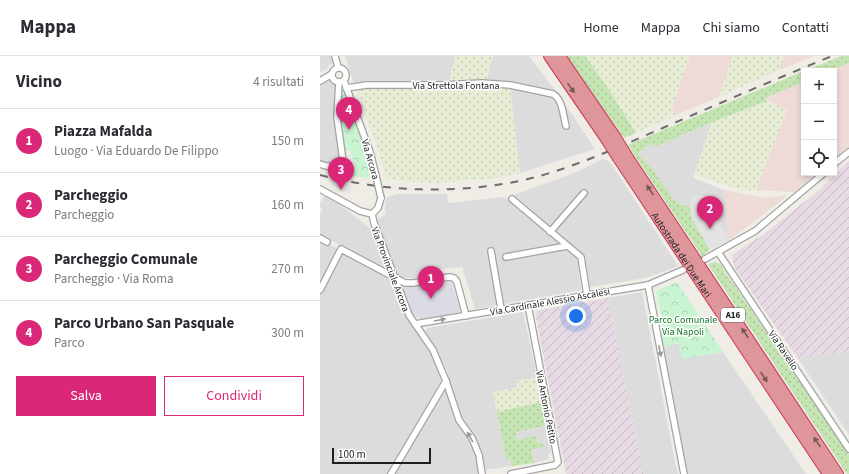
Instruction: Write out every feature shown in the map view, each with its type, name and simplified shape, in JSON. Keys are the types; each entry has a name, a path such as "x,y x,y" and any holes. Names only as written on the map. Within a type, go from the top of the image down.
{"highway":[{"name":"Autostrada dei Due Mari","path":"549,56 610,137"},
{"name":"Autostrada dei Due Mari","path":"560,56 610,137 828,474"},
{"name":"Autostrada dei Due Mari","path":"623,157 838,474"}],"street":[{"name":"Via Arcora","path":"335,56 338,67 343,68 346,72 346,77 341,81"},
{"path":"320,81 332,74 338,67"},
{"name":"Via Arcora","path":"332,74 333,78 341,81 346,88 370,152 381,198 378,208 372,214"},
{"path":"320,164 339,167 343,161 337,117 341,81"},
{"name":"Via Strettola Fontana","path":"346,88 368,85 440,85 482,82 510,85 553,94 556,96 560,104 566,126"},
{"path":"837,162 849,152"},
{"path":"705,259 755,231 820,176"},
{"path":"320,188 360,211 372,214"},
{"path":"550,232 584,194"},
{"path":"512,199 581,257 588,295"},
{"name":"Via Provinciale Arcora","path":"372,214 394,278 409,315 433,350 446,381 459,420 472,438 479,455 482,474"},
{"path":"320,238 328,242"},
{"path":"506,257 567,246"},
{"path":"320,290 341,248 394,278 405,282 413,283 454,278 457,282 466,316"},
{"path":"491,252 501,309"},
{"name":"Via Ravello","path":"718,252 849,449"},
{"name":"Via Cardinale Alessio Ascalesi","path":"415,324 648,285 683,270"},
{"path":"648,285 684,474"},
{"name":"Via Antonio Petito","path":"511,474 555,465 558,462 528,304"},
{"path":"392,474 446,381"}],"shaded area":[{"path":"320,56 333,56 333,63 329,65 327,69 320,72"},
{"path":"345,56 455,56 449,81 367,81 354,84"},
{"path":"493,56 529,56 559,95 595,149 520,173 510,88 516,89 517,84 487,79"},
{"path":"690,56 733,56 719,97 676,115 672,107"},
{"path":"784,56 814,56 779,70"},
{"path":"849,63 849,148 837,158 837,104 837,68"},
{"path":"330,80 336,84 334,118 341,161 338,165 320,162 320,86"},
{"path":"801,83 801,176 813,176 794,192 756,190 787,110 765,99"},
{"path":"712,122 693,178 724,190 728,241 706,197 694,196 690,206 681,205 676,202 650,166 638,154 647,146 653,144 655,147"},
{"path":"603,159 610,162 678,266 646,278 590,287 585,256 514,195 574,173"},
{"path":"849,161 849,352 797,357 734,267 732,255 768,231 819,190 833,176 837,176 837,173"},
{"path":"331,180 352,185 350,194 332,186"},
{"path":"724,190 765,198 785,195 786,197 728,241"},
{"path":"397,194 447,194 448,203 504,197 577,257 581,290 475,309 462,267 420,271 423,277 399,277 395,273 377,220 386,214 386,198"},
{"path":"698,195 706,197 728,241 710,250 691,217 690,206 694,196"},
{"path":"324,196 336,202 374,231 388,267 381,267 320,234 320,214 323,209 320,207 320,204"},
{"path":"320,240 392,279 431,351 443,377 388,474 320,474"},
{"path":"450,282 460,309 458,313 421,319 410,312 402,287"},
{"path":"642,292 678,474 643,474 608,298"},
{"path":"608,298 643,474 566,474 535,311"},
{"path":"523,312 537,377 516,381 517,387 493,392 506,459 510,458 512,466 484,470 482,454 456,406 447,371 436,348 424,331 428,328"},
{"path":"679,343 682,359 723,352 806,474 687,474 663,347"},
{"path":"849,352 849,435 797,357"},
{"path":"447,384 454,403 451,409 476,452 480,474 395,474"},
{"path":"545,426 551,453 548,454 549,459 534,463 531,450 542,442 537,443 535,437 517,440 516,432"}],"green space":[{"path":"455,56 493,56 487,79 449,81"},
{"path":"567,56 585,56 607,87 636,133 624,138"},
{"path":"585,56 690,56 672,107 676,115 636,133 607,87"},
{"path":"733,56 784,56 779,70 719,97"},
{"path":"841,56 849,56 849,63 837,68 812,68"},
{"path":"801,72 801,83 767,97 765,99 767,101 712,122 655,147 653,144 647,146 638,154 650,166 676,202 681,205 690,206 691,217 710,250 702,256 628,145"},
{"path":"487,85 510,88 520,173 495,178 436,183 387,180 378,149 359,97 359,88 441,88"},
{"path":"346,90 373,179 343,174 355,167 350,149 343,151 339,118 340,91"},
{"path":"767,101 787,110 756,190 735,188 694,174 712,122"},
{"path":"715,262 720,264 849,455 849,474 847,474 708,264"},
{"name":"Parco Comunale Via Napoli","path":"677,282 723,352 682,359 679,343 663,347 660,331 664,327 656,291"},
{"path":"537,377 542,402 497,412 493,392 517,387 516,381"},
{"path":"542,402 545,426 516,432 517,440 536,436 537,443 542,442 543,447 531,450 534,463 512,466 510,458 506,459 497,412"}],"railway":[{"path":"320,175 367,185 438,190 462,189 529,179 568,167 608,152 832,56"}],"place":[{"name":"Parco Urbano San Pasquale","path":"349,130"},
{"name":"Parcheggio Comunale","path":"341,190"},
{"name":"Parcheggio","path":"710,229"},
{"name":"Piazza Mafalda","path":"431,299"}]}
